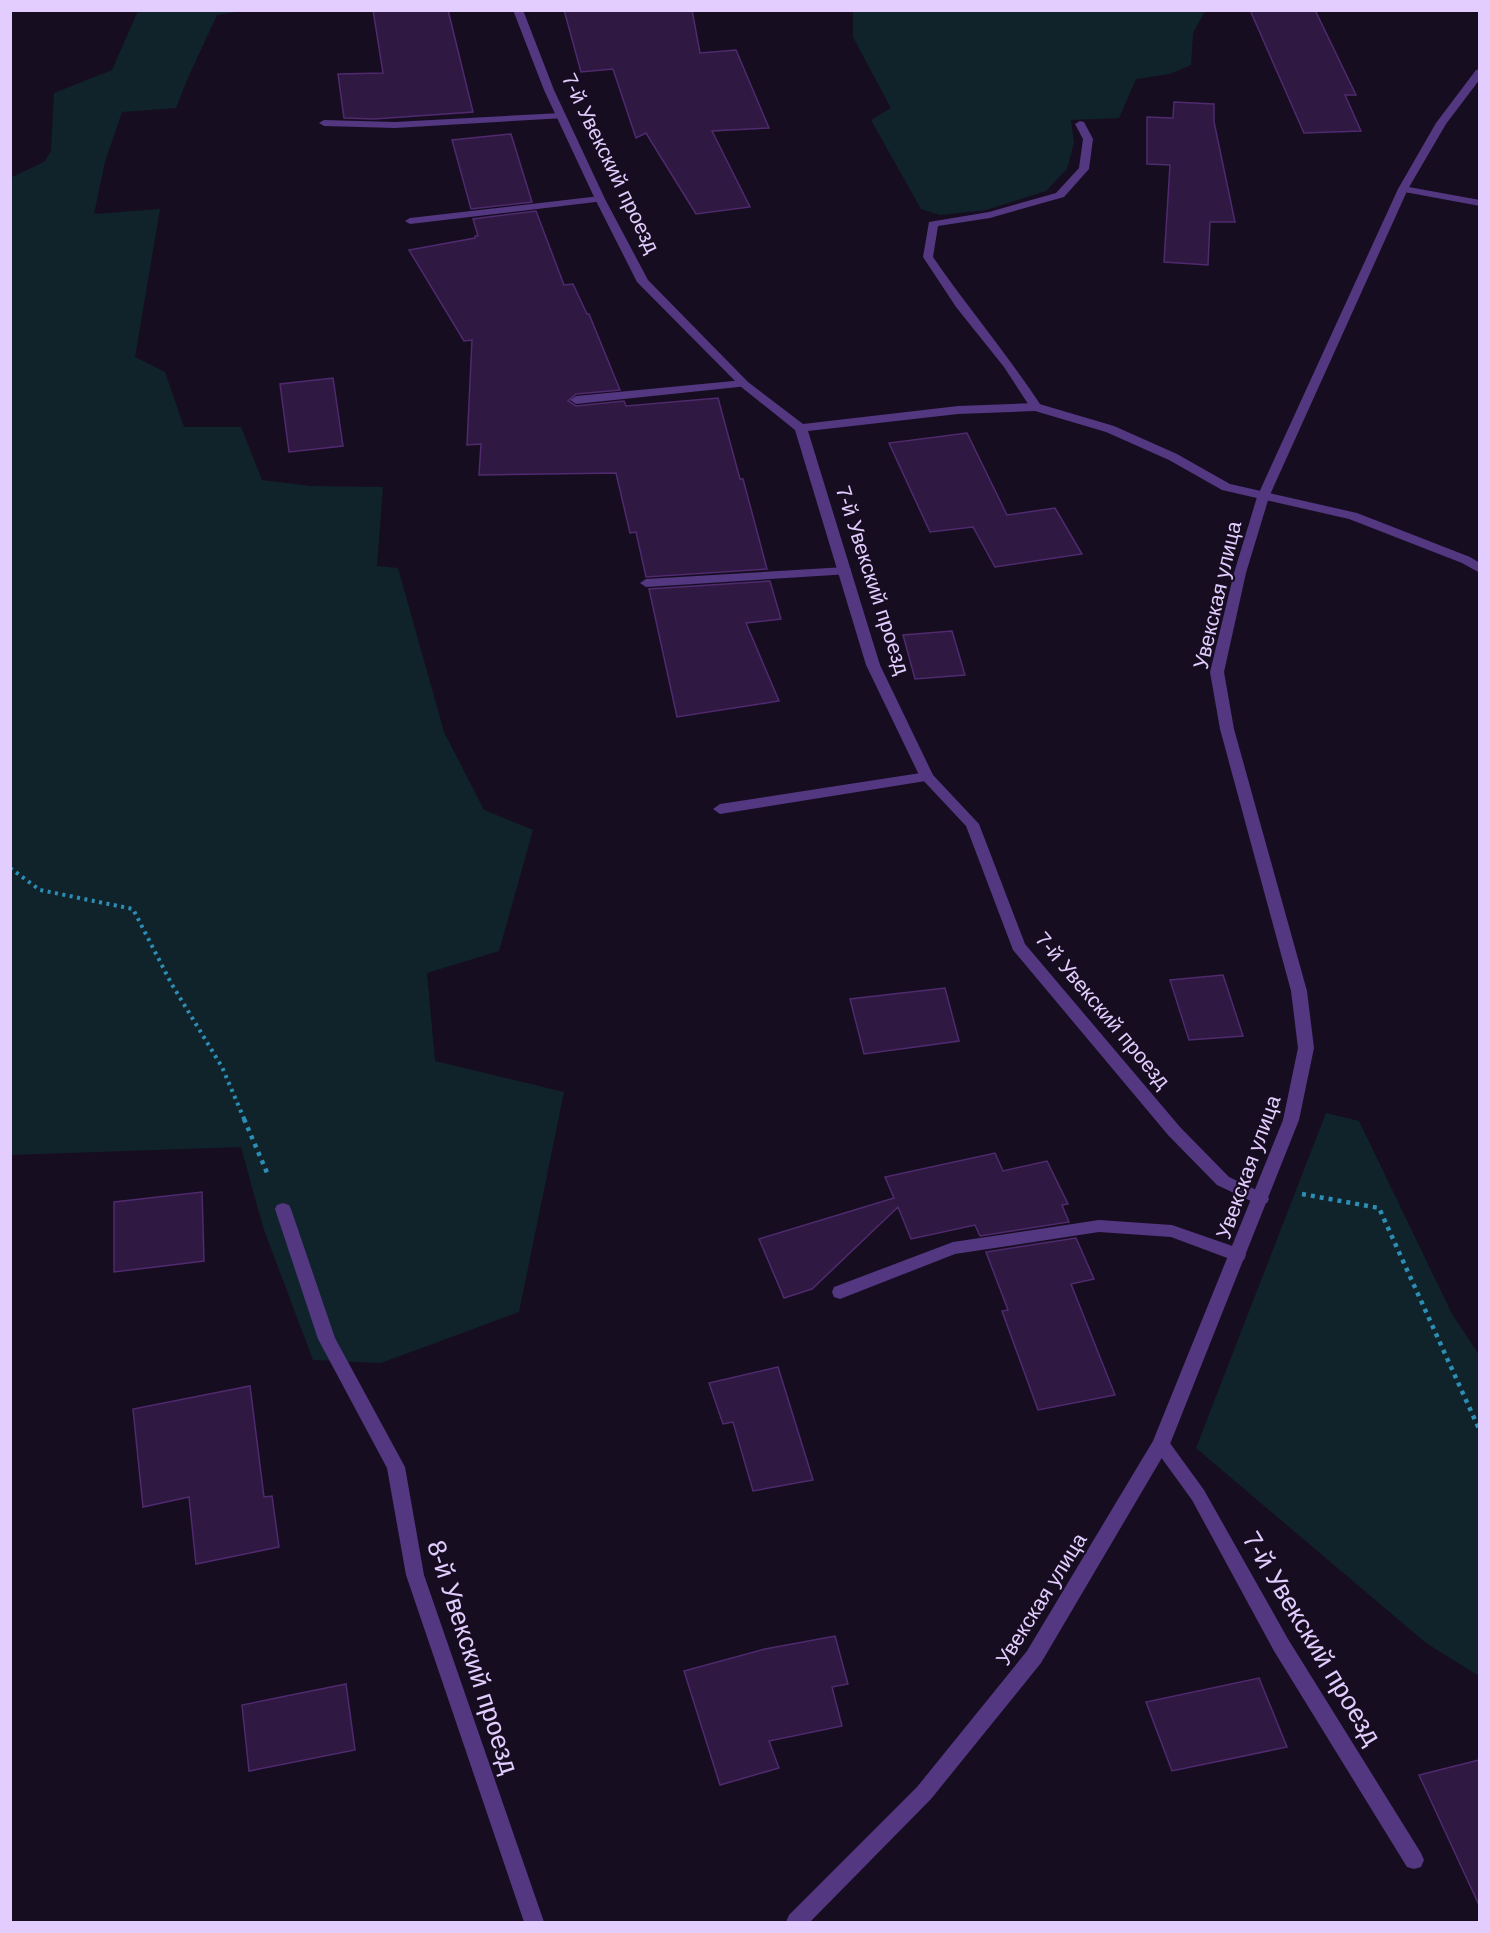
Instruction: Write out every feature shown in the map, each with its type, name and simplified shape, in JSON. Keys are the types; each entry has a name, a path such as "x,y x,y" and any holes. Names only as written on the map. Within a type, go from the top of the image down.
{"street":[{"name":"7-й Увекский проезд","path":"518,10 561,116 643,282 744,384 801,428 873,665 927,777 972,824 1018,946 1206,1165 1223,1181 1260,1199"},
{"name":"Увекская улица","path":"796,1923 924,1793 1034,1657 1161,1444 1291,1120 1306,1048 1299,991 1227,729 1217,672 1240,573 1263,497 1403,189 1441,123 1479,72"},
{"path":"324,123 395,124 561,116"},
{"path":"1036,407 1009,365 960,305 928,257 933,224 990,215 1060,195 1084,169 1088,139 1080,124"},
{"path":"1403,189 1479,203"},
{"path":"410,221 600,199"},
{"path":"576,400 744,384"},
{"path":"801,428 958,410 1036,407 1110,429 1173,457 1226,487 1353,516 1466,560 1479,569"},
{"path":"646,583 845,571"},
{"path":"720,808 927,777"},
{"name":"8-й Увекский проезд","path":"283,1209 327,1339 396,1467 415,1575 534,1923"},
{"path":"840,1292 953,1248 1099,1226 1172,1231 1238,1255"},
{"name":"7-й Увекский проезд","path":"1161,1444 1198,1496 1281,1645 1414,1860"}],"path":[{"path":"10,868 40,890 134,909 171,983 222,1067 283,1209"},
{"path":"1260,1199 1305,1194 1379,1208 1479,1431"}],"shaded area":[{"path":"853,10 1205,11 1193,33 1191,65 1170,74 1136,79 1119,118 1071,120 1074,143 1067,169 1046,191 986,210 940,215 921,209 871,120 891,108 853,37"},
{"path":"138,11 243,11 217,15 176,108 122,112 105,162 94,214 160,209 135,357 165,372 184,427 241,427 262,480 311,486 383,487 377,566 398,568 444,732 484,810 533,830 499,951 427,973 435,1061 564,1092 519,1312 381,1363 313,1360 263,1227 241,1147 11,1155 10,178 44,162 51,151 54,93 112,70"},
{"path":"1326,1113 1359,1121 1452,1314 1479,1355 1479,1676 1426,1643 1196,1448"}],"building":[{"path":"373,10 448,10 473,112 374,119 344,118 338,74 383,73"},
{"path":"564,10 692,10 700,53 736,50 769,128 712,131 750,207 696,214 646,133 636,138 613,69 581,72"},
{"path":"1250,10 1315,10 1356,95 1345,95 1361,131 1304,133"},
{"path":"1174,102 1214,104 1214,122 1235,222 1210,222 1208,265 1164,262 1170,165 1147,164 1147,117 1173,118"},
{"path":"511,134 532,202 471,209 452,140"},
{"path":"536,211 564,285 573,284 589,314 620,390 576,394 568,401 576,406 624,401 626,406 718,398 767,569 646,577 636,532 630,533 616,473 479,475 481,444 467,445 472,340 464,341 409,250 475,238 478,236 473,219"},
{"path":"333,378 343,446 289,452 280,384"},
{"path":"967,433 1007,515 1055,508 1082,554 995,567 973,527 930,532 889,443"},
{"path":"770,581 781,619 746,623 779,701 677,717 649,589"},
{"path":"952,631 965,675 915,679 903,635"},
{"path":"1223,975 1243,1036 1189,1040 1170,980"},
{"path":"945,988 959,1041 864,1054 850,999"},
{"path":"995,1153 1003,1171 1047,1161 1068,1204 1062,1205 1069,1222 980,1236 975,1225 911,1239 898,1207 812,1289 784,1298 759,1239 894,1198 885,1177"},
{"path":"202,1192 204,1261 114,1272 114,1202"},
{"path":"1076,1238 1094,1279 1071,1284 1115,1395 1038,1410 1002,1311 1008,1310 986,1252"},
{"path":"778,1367 813,1480 753,1491 733,1422 723,1424 709,1383"},
{"path":"250,1386 264,1497 272,1496 279,1547 196,1564 189,1497 143,1507 133,1409"},
{"path":"835,1636 848,1684 832,1687 842,1726 769,1741 779,1768 720,1785 684,1671 765,1649"},
{"path":"1259,1678 1287,1747 1172,1771 1146,1702"},
{"path":"346,1684 355,1750 249,1771 242,1705"},
{"path":"1479,1760 1479,1905 1419,1775"}]}
